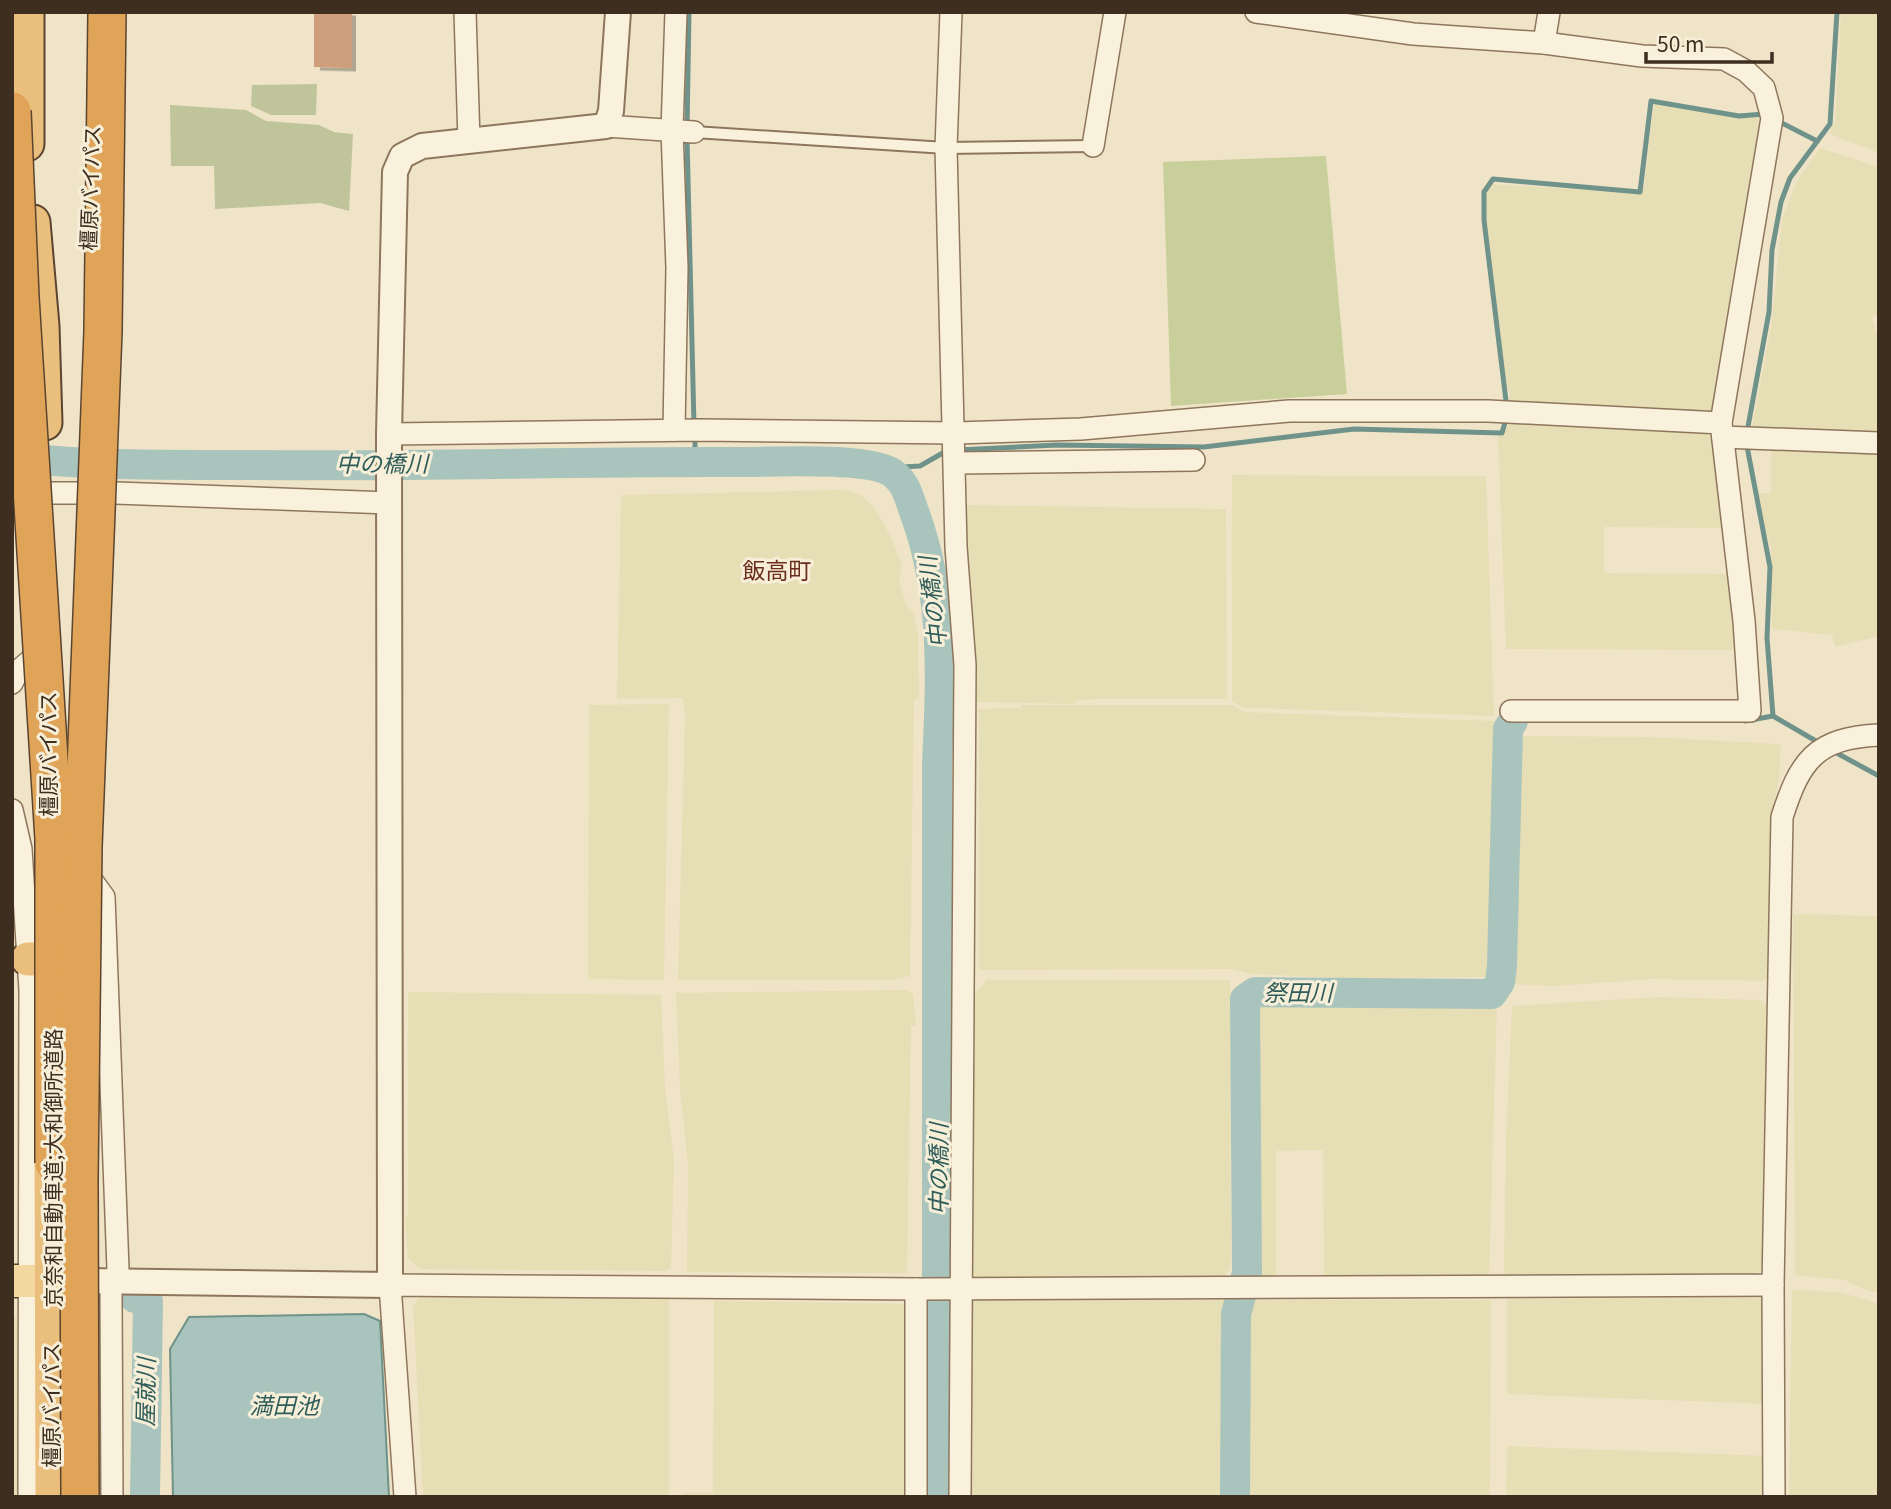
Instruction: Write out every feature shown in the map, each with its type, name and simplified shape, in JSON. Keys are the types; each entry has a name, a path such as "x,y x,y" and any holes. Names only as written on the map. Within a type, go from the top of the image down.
{"highway":[{"name":"橿原バイパス","path":"27,12 26,135 42,326 47,489 48,644 39,959 40,1195 58,1281 83,1497"},
{"name":"橿原バイパス","path":"54,1497 94,12"},
{"path":"73,851 103,331 107,12"},
{"path":"12,111 26,407 73,851"},
{"name":"京奈和自動車道;大和御所道路","path":"54,1497 73,851"},
{"name":"京奈和自動車道;大和御所道路","path":"73,851 83,1497"}],"street":[{"path":"465,12 469,141"},
{"path":"606,126 611,111 618,12"},
{"path":"676,12 682,131 677,268 686,430"},
{"path":"951,12 946,148 956,448 956,547 965,665 959,1288 960,1497"},
{"path":"1093,146 1115,12"},
{"path":"1256,12 1413,34 1544,43 1642,56 1724,59 1746,71 1764,88 1772,118 1722,430 1750,711 1511,710"},
{"path":"1413,12 1413,34"},
{"path":"1544,43 1549,12"},
{"path":"405,1497 390,1285 389,445 396,172 402,156 422,146 606,126 682,131"},
{"path":"389,445 686,430 956,448 1081,444 1289,411 1488,411 1879,443"},
{"path":"956,448 1081,444 1194,460"},
{"path":"12,493 81,488 389,496"},
{"path":"12,683 18,671 48,644"},
{"path":"1774,1497 1773,1285 1782,817 1800,769 1818,751 1841,741 1879,735"},
{"path":"12,810 22,849 39,959"},
{"path":"58,1281 918,1289 1773,1285"},
{"path":"29,1497 58,1281"},
{"path":"58,1281 111,1292 111,1497"},
{"path":"916,1497 918,1289"}],"lane":[{"path":"682,131 946,148 1093,146"}],"shaded area":[{"path":"1841,12 1879,12 1879,153 1830,134 1835,120"},
{"path":"1654,102 1736,118 1763,113 1718,408 1710,414 1506,405 1510,398 1494,321 1483,214 1486,189 1490,184 1638,193 1644,187"},
{"path":"1820,148 1879,167 1879,314 1872,317 1879,342 1879,433 1752,427 1772,321 1782,219 1797,181"},
{"path":"1510,424 1701,431 1712,437 1726,528 1604,527 1604,573 1732,574 1736,650 1506,649 1498,437"},
{"path":"1771,449 1879,453 1879,636 1835,647 1832,635 1772,629 1771,549 1756,493 1771,493"},
{"path":"1232,475 1486,476 1494,716 1256,708 1241,707 1232,701"},
{"path":"843,490 861,495 875,509 891,537 902,565 899,581 907,607 913,611 918,634 919,698 914,700 910,976 892,980 678,980 685,715 683,698 617,699 621,495"},
{"path":"965,505 1226,509 1227,699 1100,699 1078,700 1074,704 972,702"},
{"path":"669,704 664,980 588,979 589,705"},
{"path":"1022,705 1232,705 1244,712 1496,721 1491,977 1340,978 1251,974 1231,969 979,970 979,709 1021,708"},
{"path":"1514,736 1647,737 1781,744 1779,778 1770,831 1770,977 1764,981 1652,979 1555,986 1508,984"},
{"path":"1793,914 1879,916 1879,1292 1870,1292 1845,1280 1795,1275"},
{"path":"987,980 1230,980 1231,1252 1230,1267 1224,1278 972,1277 972,996"},
{"path":"907,990 913,994 916,1025 911,1026 907,1273 687,1272 688,1164 680,1089 676,993"},
{"path":"408,992 661,995 665,1088 674,1159 671,1268 665,1271 419,1269 408,1258 405,1218 408,1216"},
{"path":"1659,997 1760,1000 1768,1006 1770,1167 1766,1267 1752,1276 1507,1278 1504,1269 1506,1139 1512,1006"},
{"path":"1251,1005 1497,1005 1489,1279 1324,1279 1323,1150 1276,1151 1276,1279 1251,1279"},
{"path":"1792,1290 1840,1292 1879,1304 1879,1497 1789,1497"},
{"path":"421,1296 662,1297 669,1300 669,1497 423,1497 413,1305"},
{"path":"971,1298 1228,1300 1223,1497 970,1497"},
{"path":"1507,1299 1774,1299 1771,1404 1507,1394"},
{"path":"1246,1300 1491,1300 1490,1497 1238,1497 1242,1309"},
{"path":"714,1301 910,1304 909,1497 683,1497 684,1493 713,1493"},
{"path":"12,1314 17,1320 17,1497 12,1497"},
{"path":"1507,1446 1768,1456 1768,1497 1506,1497"}],"green space":[{"path":"317,84 316,115 271,115 251,106 252,85"},
{"path":"170,105 246,110 266,121 319,125 334,132 353,134 349,211 320,203 215,209 214,166 171,166"},
{"path":"1326,156 1347,394 1171,406 1163,162"}],"water":[{"name":"満田池","path":"364,1314 380,1321 389,1497 173,1497 170,1349 189,1317"}],"building":[{"path":"314,12 352,12 352,68 314,67"}],"waterway":[{"path":"687,128 689,12"},
{"path":"1747,432 1769,312 1772,250 1781,202 1790,178 1830,124 1837,12"},
{"path":"1507,409 1484,220 1484,192 1493,179 1640,192 1651,101 1739,116 1764,114"},
{"path":"1776,120 1817,141"},
{"path":"687,138 694,425"},
{"path":"958,450 1057,445 1204,447 1354,429 1502,433 1506,419"},
{"path":"695,435 695,462"},
{"path":"1746,441 1770,567 1767,638 1773,716"},
{"path":"885,468 920,466 948,450"},
{"name":"中の橋川","path":"12,457 190,465 823,461 884,469 899,479 908,494 925,548 932,578 939,639 937,1497"},
{"path":"1745,721 1773,716 1821,744"},
{"name":"祭田川","path":"1235,1497 1236,1314 1247,1273 1245,999 1255,992 1492,994 1500,982 1502,966 1508,729 1513,721"},
{"path":"1833,751 1879,776"},
{"name":"屋就川","path":"135,1298 148,1301 145,1497"}],"district":[{"name":"飯高町","path":"777,571"}]}
